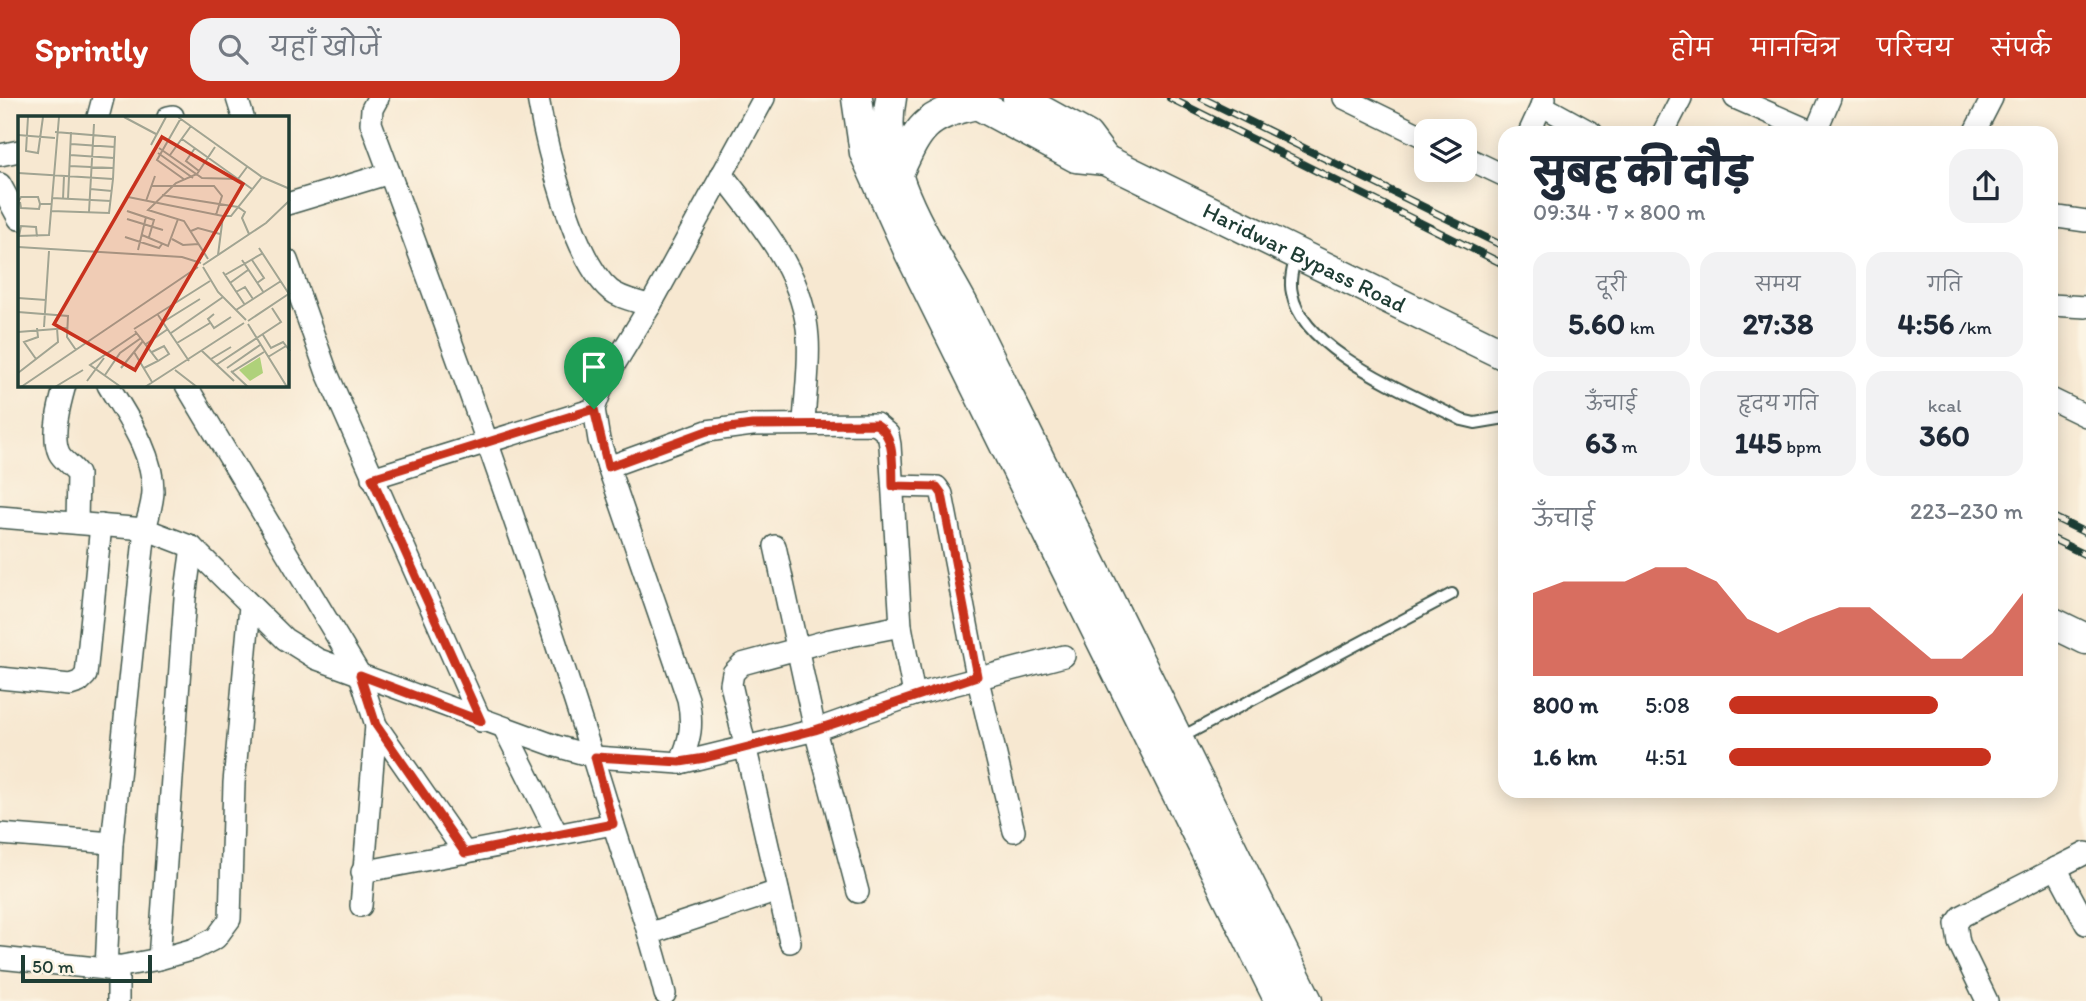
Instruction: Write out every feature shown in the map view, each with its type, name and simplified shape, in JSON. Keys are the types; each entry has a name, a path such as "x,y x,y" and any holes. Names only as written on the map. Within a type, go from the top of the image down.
{"main road":[{"path":"857,98 865,153 909,253 1280,1001"},
{"path":"891,98 887,139 897,174 1175,741 1307,1001"},
{"name":"Haridwar Bypass Road","path":"1018,98 1087,136 1105,160"},
{"path":"897,174 923,125 971,101"},
{"name":"Haridwar Bypass Road","path":"971,101 1076,157 1105,160 1498,352"},
{"path":"2058,625 2086,639"}],"street":[{"path":"99,116 103,98"},
{"path":"237,98 243,116"},
{"path":"538,98 545,137 559,186 587,257 610,290 650,306"},
{"path":"680,762 689,742 693,722 688,699 608,467 594,409 605,380 650,306 764,98"},
{"path":"1344,98 1386,108 1414,129"},
{"path":"1667,126 1681,98"},
{"path":"1735,98 1799,126"},
{"path":"1818,126 1830,98"},
{"path":"1978,126 1992,98"},
{"path":"372,102 371,123 487,441 595,757 613,824 651,933 665,994"},
{"path":"1532,126 1543,102 1581,126"},
{"path":"0,155 18,150"},
{"path":"1477,163 1498,173"},
{"path":"289,203 390,173"},
{"path":"722,174 774,242 793,275 803,304 808,338 804,424"},
{"path":"0,184 18,217"},
{"path":"2058,216 2086,221"},
{"path":"289,266 327,373 481,721"},
{"path":"2058,305 2086,307"},
{"path":"64,387 59,405 57,446 60,455 78,474 77,523"},
{"path":"109,387 139,439 150,466 153,493 145,529 112,844 112,967 118,1001"},
{"path":"187,387 360,675 376,725 465,853"},
{"path":"2058,402 2082,413"},
{"path":"372,478 594,409"},
{"path":"608,467 707,431 804,424 876,424 883,428 890,445 901,626 914,695"},
{"path":"893,486 937,487 942,494 977,676 1014,831"},
{"path":"0,517 145,529 192,547 222,573 250,606 285,639 317,659 505,730 595,757 680,762 815,730 977,676 1065,656"},
{"path":"0,678 69,685 79,682 86,675 102,525"},
{"path":"775,545 795,650 858,892"},
{"path":"159,959 185,598 192,547"},
{"path":"0,958 112,967 159,959 194,949 216,938 230,919 234,783 250,606"},
{"path":"790,942 748,747 731,684 733,673 742,664 901,626"},
{"path":"361,906 376,725"},
{"path":"505,730 557,834"},
{"path":"362,872 613,824"},
{"path":"0,834 112,844"},
{"path":"1987,1001 1959,943 1956,924 1972,910 2086,853"},
{"path":"2056,868 2086,924"},
{"path":"651,933 778,891"}],"lane":[{"path":"1296,253 1292,293 1300,315 1316,338 1336,353 1462,420 1475,424 1498,419"},
{"path":"1175,741 1452,594"}],"railway":[{"path":"1170,98 1498,262"},
{"path":"1202,98 1498,244"},
{"path":"2058,519 2086,533"},
{"path":"2058,541 2086,555"}],"route":[{"path":"594,409 599,440 608,467 707,431 752,425 804,424 876,424 883,428 888,434 890,445 893,486 937,487 942,494 977,676 815,730 705,758 680,762 651,762 595,757 613,824 465,853 376,725 360,675 481,721 372,478 594,409"}]}
